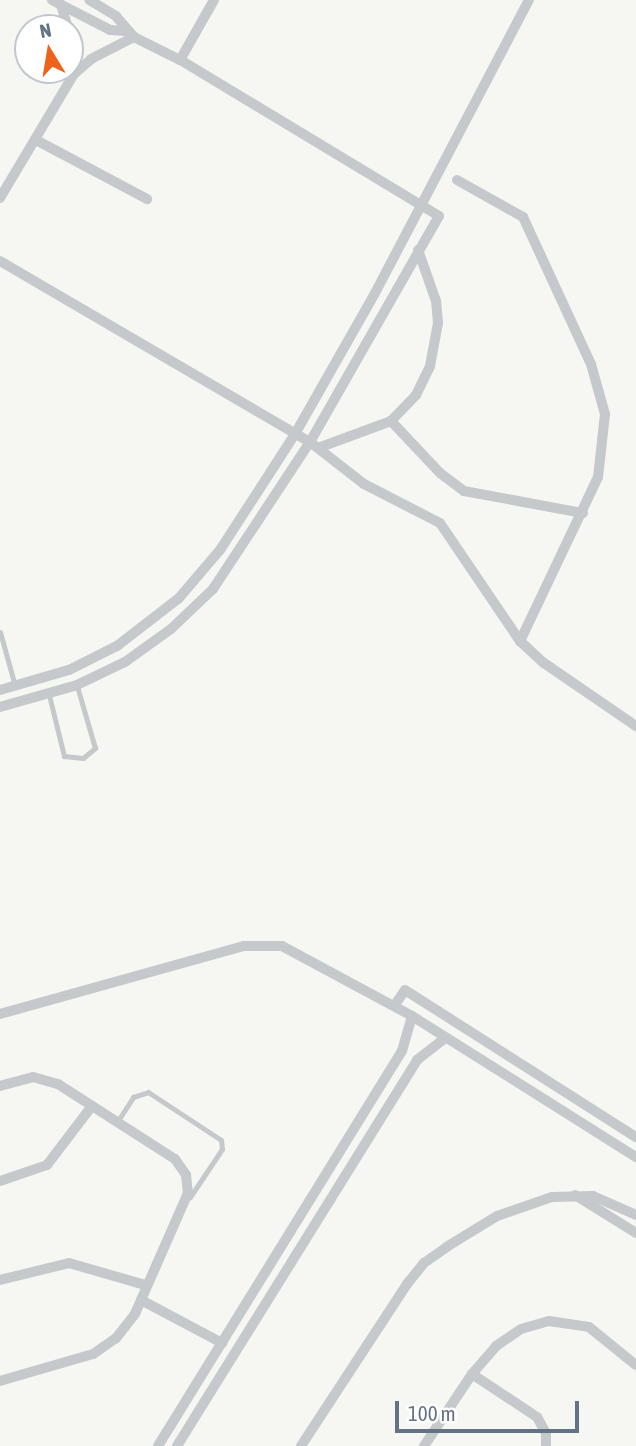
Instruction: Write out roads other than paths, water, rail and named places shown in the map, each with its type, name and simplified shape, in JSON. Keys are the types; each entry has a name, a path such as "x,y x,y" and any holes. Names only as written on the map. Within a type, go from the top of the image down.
{"street":[{"path":"180,60 214,0"},
{"path":"0,690 95,659 179,598 220,550 295,434 421,206 529,0"},
{"path":"93,1 116,16 130,34"},
{"path":"0,707 77,685 134,656 192,611 235,560 314,445 418,250 439,216 180,60 130,34 110,30 56,3"},
{"path":"84,65 130,34"},
{"path":"0,198 68,84"},
{"path":"36,140 148,199"},
{"path":"457,180 523,217 591,363 601,395 606,436 598,477 520,641"},
{"path":"314,445 391,421 416,395 430,366 436,337 436,301 418,250"},
{"path":"0,261 314,445 364,484 440,523 520,641 544,663 636,726"},
{"path":"391,421 464,491 583,513"},
{"path":"0,1014 258,944 302,953 412,1016 636,1157"},
{"path":"394,1006 405,990 636,1137"},
{"path":"158,1446 402,1051 412,1016"},
{"path":"177,1446 417,1060 445,1038"},
{"path":"402,1051 417,1060"},
{"path":"0,1086 42,1077 92,1106 182,1166 188,1184 186,1202 127,1327 104,1348 0,1381"},
{"path":"0,1181 47,1165 92,1106"},
{"path":"575,1195 636,1233"},
{"path":"301,1446 424,1263 521,1205 575,1195 610,1201 636,1215"},
{"path":"0,1280 69,1263 145,1285"},
{"path":"141,1300 222,1343"},
{"path":"424,1446 472,1374 510,1335 549,1321 589,1327 636,1364"},
{"path":"472,1374 537,1417 546,1433 546,1446"}],"lane":[{"path":"1,636 15,686"},
{"path":"49,695 64,756 71,760 92,755 94,744 77,685"},
{"path":"117,1122 133,1097 148,1092 221,1140 222,1149 186,1202"}]}
